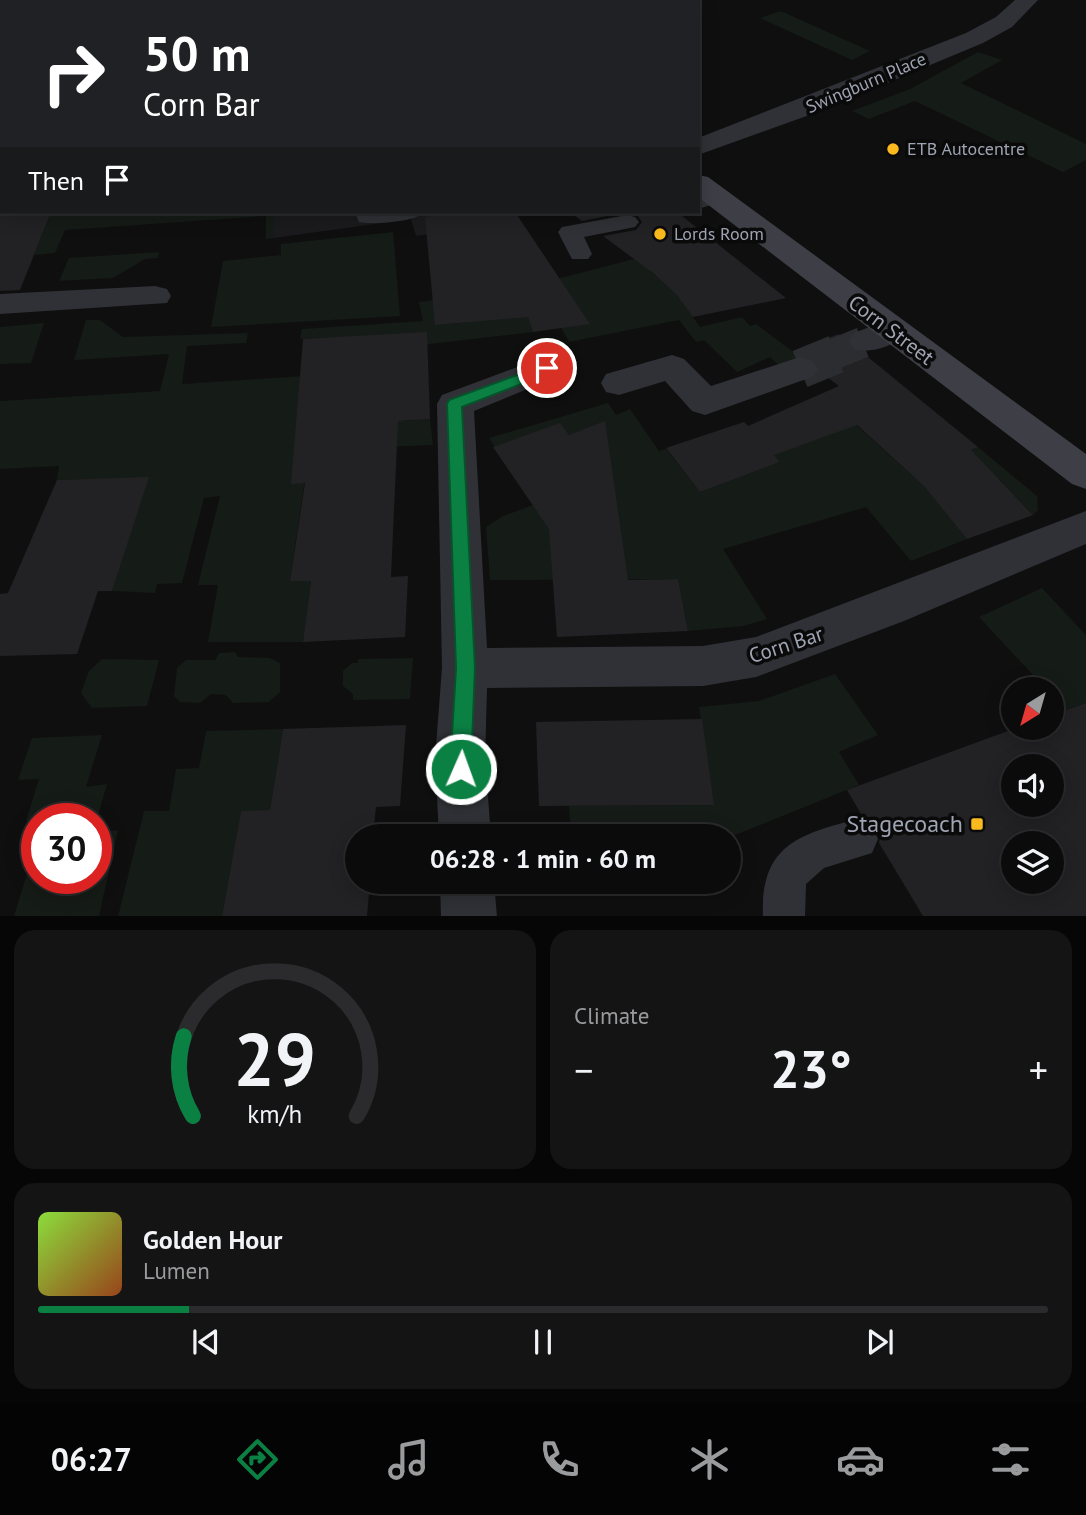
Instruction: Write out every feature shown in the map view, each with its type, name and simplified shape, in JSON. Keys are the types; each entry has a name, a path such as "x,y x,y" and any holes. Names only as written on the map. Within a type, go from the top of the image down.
{"street":[{"name":"Swingburn Place","path":"700,146 779,119 981,34 1019,11 1026,2"},
{"name":"Corn Street","path":"704,194 878,336 1086,474"},
{"path":"0,304 155,296"},
{"path":"619,383 671,367 705,402 800,369"},
{"path":"464,824 460,759 465,668 455,404 547,368"},
{"name":"Corn Bar","path":"465,668 703,666 756,657 876,613 1086,527"},
{"path":"468,894 469,916"}],"lane":[{"path":"366,214 367,217 395,214"},
{"path":"580,254 570,232 627,222"},
{"path":"784,916 787,880 796,863 806,853 858,839"}],"shaded area":[{"path":"781,11 870,51 852,60 760,18"},
{"path":"978,52 1002,60 961,83 1086,144 1086,160 1063,172 915,101 869,119 852,111 910,89"},
{"path":"50,214 274,214 274,238 266,239 266,216 65,230 55,253 34,255"},
{"path":"274,214 501,214 504,225 416,236 411,219 274,238"},
{"path":"393,232 400,316 211,327 223,261 281,255 281,244"},
{"path":"507,246 533,332 412,346 358,337 300,339 302,329 423,321 419,302 435,300 446,315 448,324 469,322 468,313"},
{"path":"159,252 158,258 145,259 113,278 59,281 69,258"},
{"path":"645,256 647,268 670,288 696,281 693,317 700,327 742,317 750,326 756,324 800,357 781,367 770,357 737,372 704,340 696,342 679,320 569,342 538,284"},
{"path":"86,320 100,320 123,337 248,333 246,343 187,346 182,384 412,369 403,421 430,419 433,445 383,447 306,472 290,580 311,581 303,642 208,642 218,585 198,585 220,496 204,498 182,583 157,584 155,593 112,591 142,478 57,480 59,466 0,469 0,401 160,391 169,354 74,360"},
{"path":"44,323 31,363 0,364 0,327"},
{"path":"828,400 913,476 978,447 1037,496 1038,510 1033,515 999,479 936,500 967,539 911,561 866,507 723,549 767,619 743,626 688,631 678,579 490,580 486,527 503,516 533,505 489,438 608,403 616,415 630,409 659,451 666,449 700,492 780,462 774,455 801,443"},
{"path":"1042,588 1086,635 1086,703 1065,710 1064,677 1035,677 979,617"},
{"path":"235,652 238,657 270,658 280,663 280,692 269,702 233,703 226,695 211,694 200,703 180,702 174,696 177,668 186,660 215,660 219,653"},
{"path":"413,658 410,699 353,700 353,694 343,686 343,671 352,663 358,663 358,659"},
{"path":"102,659 159,660 147,706 92,708 81,693 89,671"},
{"path":"835,674 878,735 839,752 859,785 741,833 741,824 570,824 569,806 713,805 699,707 759,701"},
{"path":"283,729 270,810 241,812 222,916 118,916 144,811 169,811 176,769 199,768 206,731"},
{"path":"102,735 86,787 107,784 102,803 32,803 39,779 18,780 32,738"},
{"path":"118,830 112,857 112,831"},
{"path":"21,893 104,894 99,916 14,916"}],"building":[{"path":"50,214 20,290 0,291 0,215"},
{"path":"450,214 516,214 590,324 533,332 528,317 435,325 425,217"},
{"path":"573,214 617,214 582,221"},
{"path":"634,214 680,214 786,298 693,317 677,295 653,273 603,236 636,230 642,222"},
{"path":"427,332 430,419 398,421 391,577 408,576 405,637 303,642 311,581 290,581 305,483 291,484 303,339"},
{"path":"839,334 852,350 863,353 978,447 971,450 1033,515 967,539 924,486 857,425 774,455 780,462 700,492 666,448 744,422 748,426 839,386 819,371 814,359 793,351"},
{"path":"605,421 628,580 678,579 688,631 557,637 549,529 493,447 560,423 569,435"},
{"path":"149,477 112,591 98,591 77,654 0,656 0,594 8,593 57,480"},
{"name":"Stagecoach","path":"1086,703 1086,916 923,916 879,843 880,838 874,824 864,819 847,790 1001,734 1001,740 1064,740 1064,711"},
{"path":"702,719 714,805 539,806 536,722"},
{"path":"406,725 400,806 376,807 374,824 345,824 345,894 369,894 367,916 222,916 241,811 270,810 283,729"}],"tunnel":[{"path":"834,354 866,341"},
{"path":"800,369 839,353"}],"place":[{"name":"ETB Autocentre","path":"893,149"},
{"name":"Lords Room","path":"660,234"},
{"name":"Stagecoach","path":"977,824"}],"route":[{"path":"461,769 465,668 455,404 547,368"}]}
